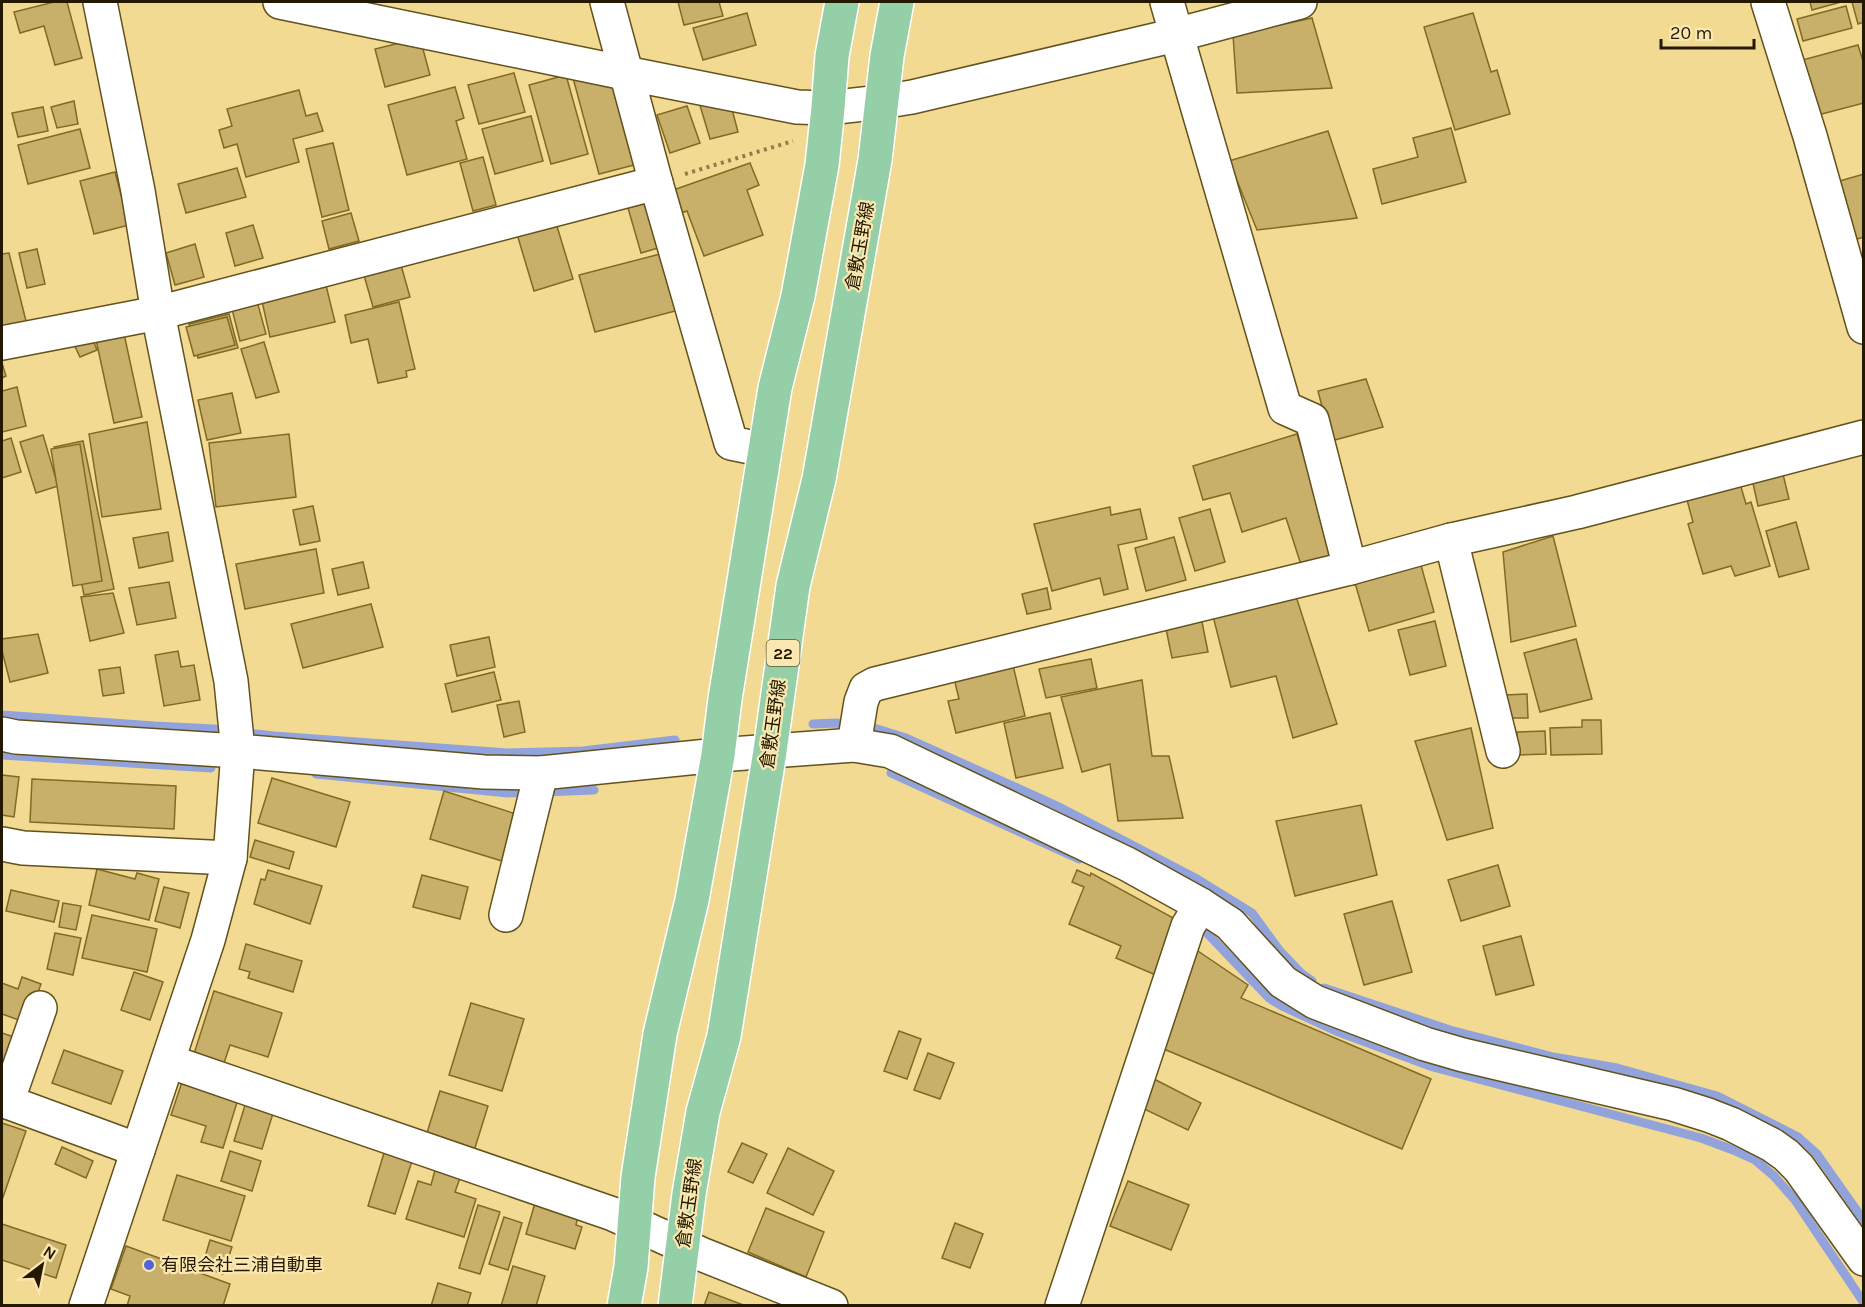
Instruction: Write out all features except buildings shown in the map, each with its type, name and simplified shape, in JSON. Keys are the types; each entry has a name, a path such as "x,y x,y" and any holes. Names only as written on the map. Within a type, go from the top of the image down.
{"main road":[{"path":"624,1305 631,1267 638,1177 660,1034 692,900 718,755 775,388 798,296 822,165 832,56 842,2"},
{"name":"倉敷玉野線","path":"675,1305 689,1194 703,1112 724,1036 770,751 793,586 819,478 875,160 887,56 897,2"}],"street":[{"path":"86,1305 208,940 230,858 236,735 231,681 158,313 138,191 100,2"},
{"path":"280,2 798,107 828,108 881,102 1176,35 1300,2"},
{"path":"607,2 625,73 731,442 765,450"},
{"path":"1167,2 1285,408 1312,420 1350,568"},
{"path":"1768,2 1810,136 1863,327"},
{"path":"2,343 158,313 656,183"},
{"path":"857,731 861,702 866,689 874,684 1350,568 1451,540 1577,512 1863,437"},
{"path":"1451,540 1503,751"},
{"path":"2,734 16,736 236,735 484,772 537,787 718,755 770,751 857,731 890,751 1127,864 1195,915 1230,924 1282,982 1315,1002 1425,1044 1673,1104 1723,1121 1757,1137 1786,1155 1799,1168 1863,1259"},
{"path":"506,915 537,787"},
{"path":"2,844 23,848 230,858"},
{"path":"1062,1305 1195,915"},
{"path":"40,1008 4,1101 138,1150"},
{"path":"168,1061 613,1214 683,1247 831,1305"}],"path":[{"path":"656,183 796,140"}],"waterway":[{"path":"2,715 214,729 274,736 508,753 583,751 675,740"},
{"path":"813,724 836,723 877,729 906,738 1057,806 1197,879 1252,913 1279,950 1312,981"},
{"path":"2,755 211,768"},
{"path":"891,773 1079,859"},
{"path":"316,774 508,793 529,792"},
{"path":"543,792 594,790"},
{"path":"1195,924 1205,931 1269,998 1336,1031 1433,1067 1701,1138 1755,1160 1774,1176 1795,1200 1864,1303"},
{"path":"1324,988 1450,1030 1553,1057 1617,1068 1717,1096 1798,1137 1817,1154 1864,1221"}],"place":[{"name":"有限会社三浦自動車","path":"149,1265"}]}
